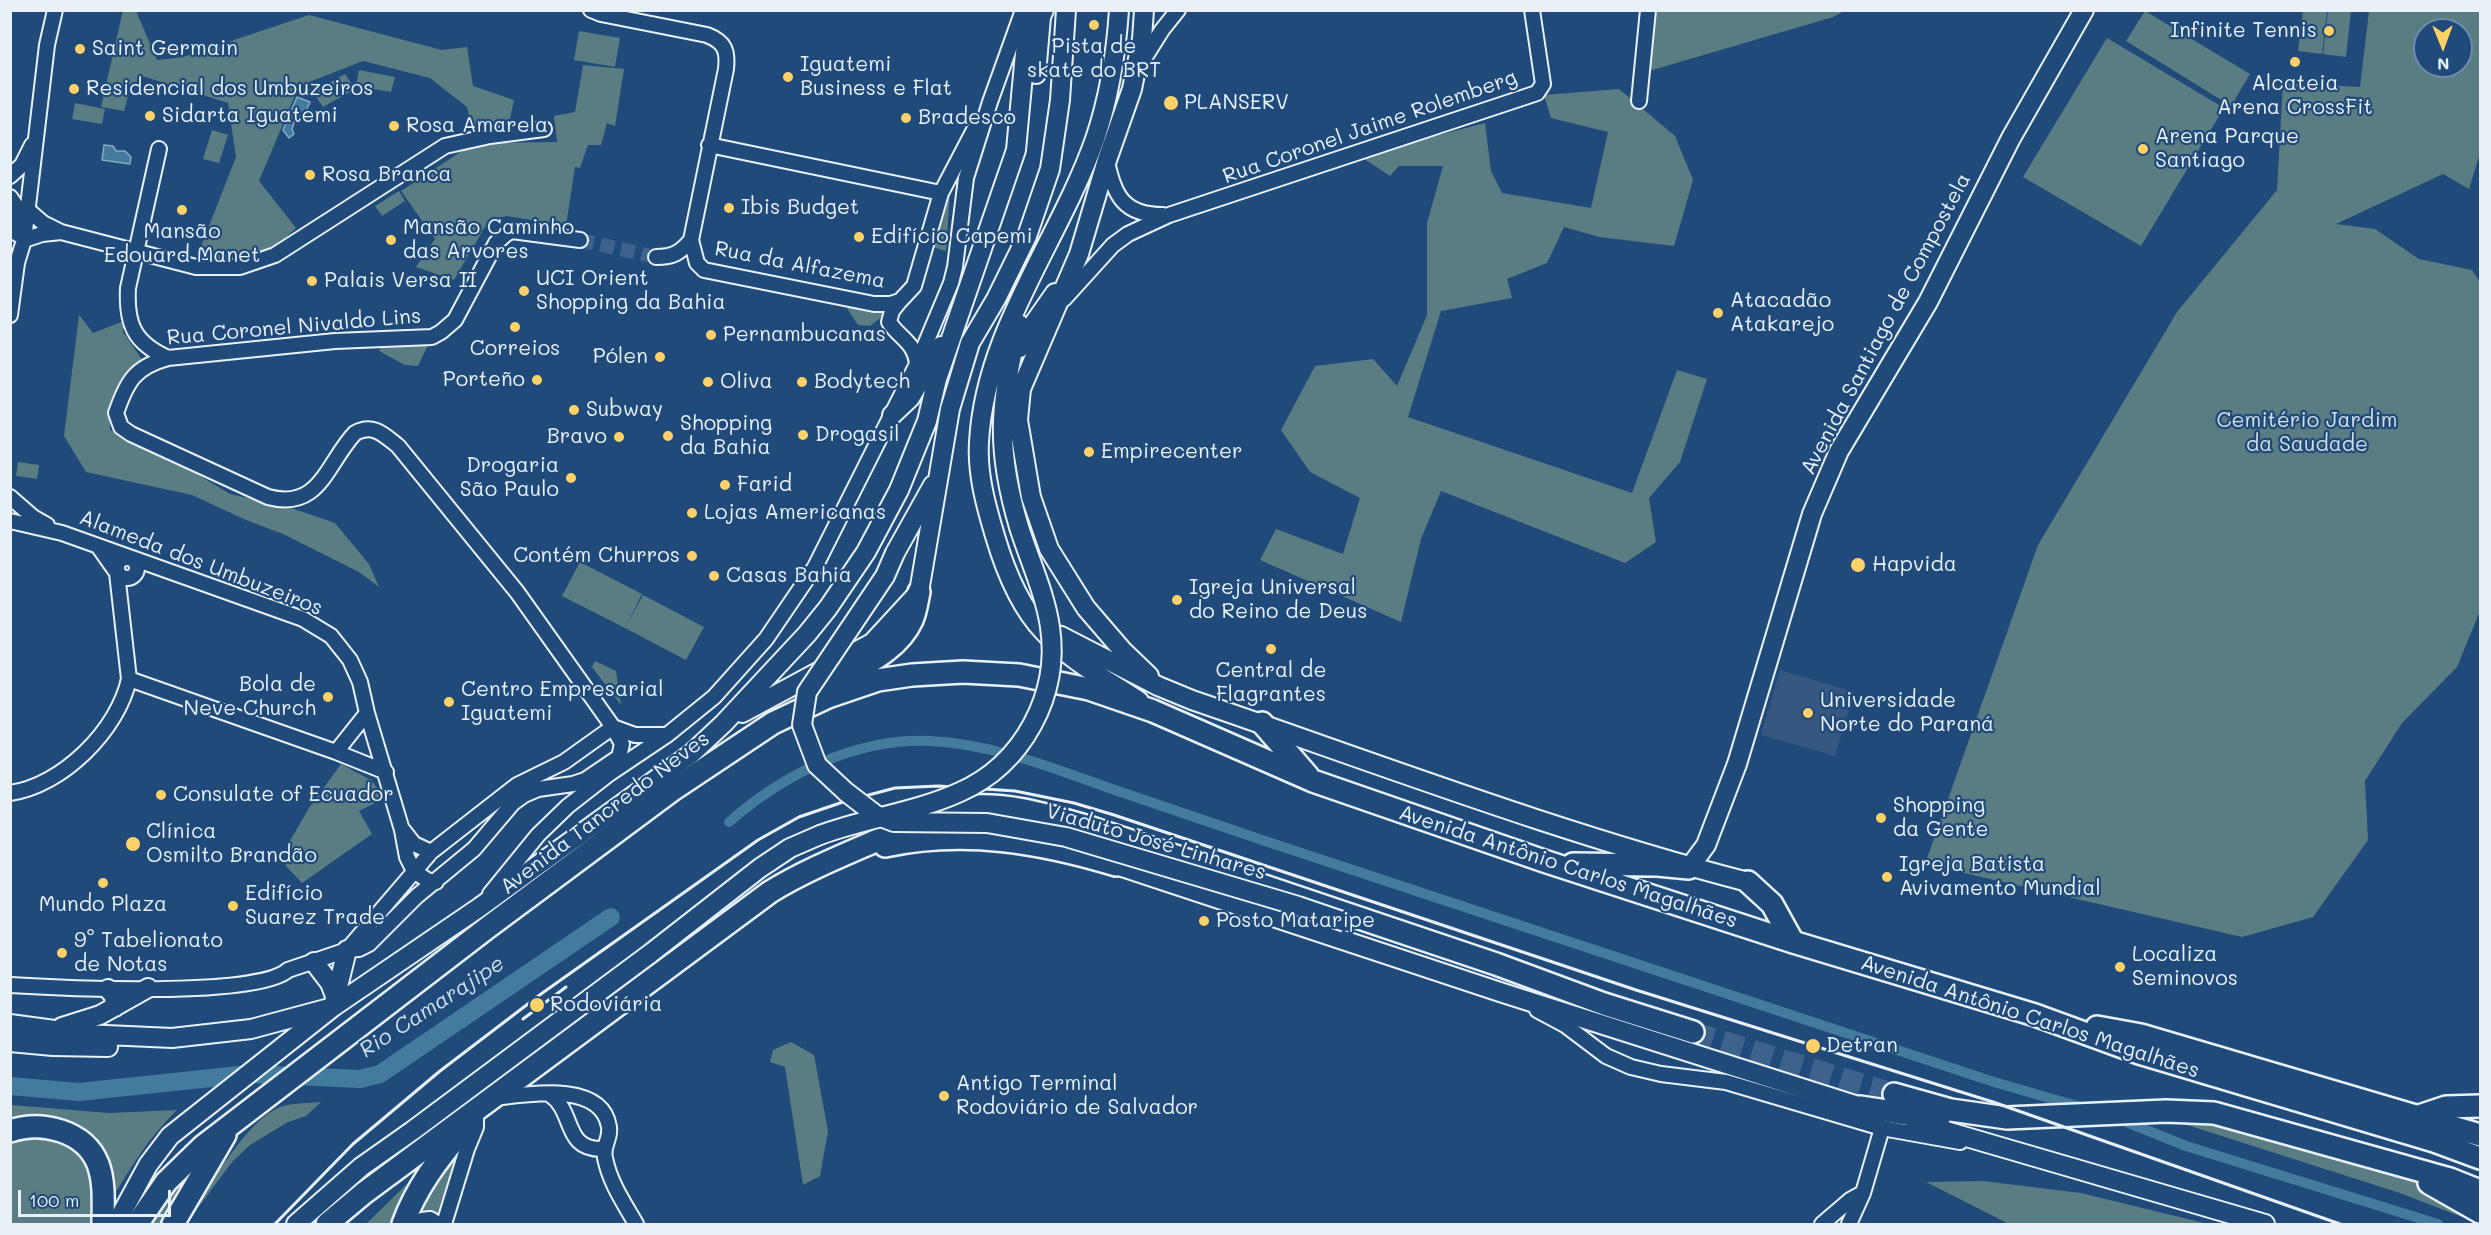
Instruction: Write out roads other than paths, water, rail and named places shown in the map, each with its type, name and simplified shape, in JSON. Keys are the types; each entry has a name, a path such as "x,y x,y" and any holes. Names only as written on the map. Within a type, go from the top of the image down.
{"highway":[{"path":"795,713 837,679 874,659 894,644 913,618 919,592"},
{"name":"Avenida Tancredo Neves","path":"137,1224 152,1199 183,1164 203,1146 704,767 773,723 828,697 892,677 963,672 992,672 1055,681 1153,711"},
{"name":"Avenida Antônio Carlos Magalhães","path":"1153,711 1313,781 1544,861 1793,942 2036,1015 2139,1053 2434,1141 2481,1158"},
{"path":"1262,723 1313,781"},
{"path":"327,1224 364,1193 490,1099 681,960 740,912 789,880 933,815 961,807 992,806 1054,816 1376,924 1604,1004 1693,1032"},
{"path":"824,864 913,841 966,837 993,838 1039,845 1116,865"},
{"path":"1544,861 1699,870"},
{"path":"1748,882 1772,904 1793,942"},
{"path":"2036,1015 2141,1035 2428,1119 2481,1137"},
{"name":"Avenida Antônio Carlos Magalhães","path":"1894,1094 1952,1110 2017,1117 2166,1111 2214,1113 2395,1164 2481,1191"},
{"path":"403,1224 421,1184 438,1160 490,1099"},
{"path":"2428,1119 2446,1107 2481,1106"},
{"path":"1860,1107 1948,1120 2017,1117"},
{"path":"2428,1119 2481,1124"},
{"path":"172,1224 237,1120"},
{"path":"10,1131 37,1126 64,1131 76,1138 94,1155 102,1182 103,1224"},
{"path":"2395,1164 2481,1212"}],"main road":[{"path":"1016,150 1029,10"},
{"path":"892,415 910,398 938,349 953,334 1029,111 1035,80 1041,17 1044,10"},
{"path":"724,723 872,643 919,592 950,409 970,343 996,299 1027,236 1050,169 1056,140 1066,10"},
{"path":"1121,10 1123,87 1126,109"},
{"name":"Avenida Antônio Carlos Magalhães","path":"1121,10 1108,96 1094,141 1067,204 1030,275 996,357 982,413 979,444 984,491 1001,556 1012,584 1028,613 1043,632 1074,658 1153,711"},
{"name":"Avenida Antônio Carlos Magalhães","path":"1144,10 1136,72 1126,109 1107,160 1079,254 1060,303 1027,373 1018,405 1019,434 1031,497 1049,549 1069,583 1102,628 1158,686 1553,825 1699,870 1748,882"},
{"name":"Avenida Santiago de Compostela","path":"1699,870 1706,845 1737,764 1812,514 1826,479 1861,413 1928,302 2011,138 2084,10"},
{"path":"1008,371 1025,336 1079,254"},
{"name":"Avenida Antônio Carlos Magalhães","path":"296,1224 361,1167 728,895 760,868 790,848 820,835 866,819 921,806 961,792 1005,762 1029,732 1038,716 1049,679 1050,628 1010,495 1002,444 1003,395 1030,275"},
{"name":"Avenida Tancredo Neves","path":"10,1024 126,1037 172,1038 251,1029 334,1001 480,907 691,754 724,723 807,634 828,608 866,552 906,474 927,421 953,334"},
{"path":"895,553 906,474"},
{"path":"895,553 938,476"},
{"name":"Viaduto José Linhares","path":"895,553 885,576 807,692 802,724 817,765 846,792 876,815 894,822 987,823 1066,837 1345,922 1376,924"},
{"path":"1043,632 1061,636 1158,686"},
{"path":"1116,865 1503,993 1860,1107 2265,1224"},
{"path":"1345,922 1360,945"},
{"path":"116,1224 148,1165 170,1136 314,1022 334,1001 347,950"},
{"path":"314,962 330,983 334,1001"},
{"path":"50,1029 82,1022 148,988"},
{"path":"108,989 114,996 115,1007"},
{"path":"10,1042 109,1047 172,1038"},
{"path":"339,1224 364,1193"}],"street":[{"path":"17,263 24,240 28,210 46,45 55,10"},
{"name":"Rua da Alfazema","path":"591,10 601,15 707,35 722,43 727,58 726,69 691,240 697,263 704,270 874,304 890,304 900,301 914,286 941,193 990,102"},
{"name":"Avenida Tancredo Neves","path":"480,907 538,835 568,806 714,697 783,617 814,567 892,415 951,283 966,178 1023,10"},
{"path":"1136,72 1162,30 1178,10"},
{"name":"Rua Coronel Jaime Rolemberg","path":"1060,303 1113,245 1128,234 1169,215 1537,93 1543,84 1532,10"},
{"path":"1639,101 1648,10"},
{"path":"28,210 43,223 61,232 196,267 240,267 275,255 445,146 482,137 544,129"},
{"path":"10,176 22,165 36,135"},
{"path":"709,145 941,193"},
{"path":"159,148 128,288 129,318 145,345 168,358"},
{"name":"Rua Coronel Jaime Rolemberg","path":"1107,160 1112,183 1117,195 1125,204 1143,213 1169,215"},
{"path":"10,197 16,206 18,220 17,263 10,315"},
{"name":"Rua Coronel Nivaldo Lins","path":"580,240 520,231 506,234 496,243 455,320 441,333 432,337 335,341 168,358 145,366 132,377 116,413 121,427 268,497 289,501 305,497 315,487 348,441 362,429 380,432 398,446 516,592 613,727"},
{"path":"24,240 42,234 61,232"},
{"path":"656,257 671,257 679,253 691,240"},
{"path":"900,301 892,311 890,322 913,347 917,363"},
{"name":"Alameda dos Umbuzeiros","path":"10,497 33,517 62,533"},
{"name":"Alameda dos Umbuzeiros","path":"10,521 62,533 303,619 331,636 350,660 360,681 402,830 407,857 414,871"},
{"path":"97,546 117,573 126,579 154,566"},
{"path":"10,793 21,792 49,781 74,763 94,742 112,717 129,679 117,566 120,560 130,559 137,566 122,602"},
{"path":"129,679 386,772"},
{"path":"336,752 368,713"},
{"path":"347,950 431,852 517,785 564,762 613,727 635,735 666,735"},
{"name":"Avenida Tancredo Neves","path":"436,882 474,849 513,803 524,795 538,789 585,780 613,763 622,751 622,744 613,727"},
{"path":"402,830 414,843 431,852"},
{"path":"414,871 427,880 436,882"},
{"path":"10,985 108,989 218,987 281,976 288,970 347,950 359,949 376,938 417,896 436,882"},
{"path":"1503,993 1565,1024 1606,1056 1631,1067 1661,1074 1726,1082 1882,1128 2013,1150"},
{"path":"490,1099 549,1094 576,1096 596,1104 605,1114 609,1127 609,1136 603,1149 608,1171 636,1224"},
{"path":"549,1094 562,1106 572,1133 578,1141 583,1146 603,1149"},
{"path":"444,1224 476,1127 476,1115"},
{"path":"1849,1224 1863,1193 1882,1128"},
{"path":"1822,1224 1850,1200 1863,1193"},
{"path":"418,1224 422,1220 430,1219 438,1224"}],"waterway":[{"path":"729,822 797,774 848,753 902,742 930,741 977,747 1045,765 1265,841 1903,1052 2084,1108"},
{"name":"Rio Camarajipe","path":"10,1086 79,1092 249,1074 360,1079 380,1074 611,917"},
{"path":"2119,1119 2186,1146 2438,1224"}],"tunnel":[{"path":"580,240 656,257"},
{"path":"1693,1032 1894,1094"}],"railway":[{"path":"275,1224 353,1144 440,1071 541,994 758,840 799,817 846,801 895,788 938,786 1015,791 1074,803 1114,815 1636,990 1993,1102 2340,1224"},
{"path":"523,1019 566,987"}],"place":[{"name":"Pista de skate do BRT","path":"1094,25"},
{"name":"Infinite Tennis","path":"2329,31"},
{"name":"Saint Germain","path":"80,49"},
{"name":"Alcateia Arena CrossFit","path":"2295,62"},
{"name":"Iguatemi Business e Flat","path":"788,77"},
{"name":"Residencial dos Umbuzeiros","path":"74,89"},
{"name":"PLANSERV","path":"1171,103"},
{"name":"Sidarta Iguatemi","path":"150,116"},
{"name":"Bradesco","path":"906,118"},
{"name":"Rosa Amarela","path":"394,126"},
{"name":"Arena Parque Santiago","path":"2143,149"},
{"name":"Rosa Branca","path":"310,175"},
{"name":"Ibis Budget","path":"729,208"},
{"name":"Mansão Edouard Manet","path":"182,210"},
{"name":"Edifício Capemi","path":"859,237"},
{"name":"Mansão Caminho das Arvores","path":"391,240"},
{"name":"Palais Versa II","path":"312,281"},
{"name":"UCI Orient Shopping da Bahia","path":"524,291"},
{"name":"Atacadão Atakarejo","path":"1718,313"},
{"name":"Correios","path":"515,327"},
{"name":"Pernambucanas","path":"711,335"},
{"name":"Pólen","path":"660,357"},
{"name":"Porteño","path":"537,380"},
{"name":"Oliva","path":"708,382"},
{"name":"Bodytech","path":"802,382"},
{"name":"Subway","path":"574,410"},
{"name":"Drogasil","path":"803,435"},
{"name":"Shopping da Bahia","path":"668,436"},
{"name":"Bravo","path":"619,437"},
{"name":"Empirecenter","path":"1089,452"},
{"name":"Drogaria São Paulo","path":"571,478"},
{"name":"Farid","path":"725,485"},
{"name":"Lojas Americanas","path":"692,513"},
{"name":"Contém Churros","path":"692,556"},
{"name":"Hapvida","path":"1858,565"},
{"name":"Casas Bahia","path":"714,576"},
{"name":"Igreja Universal do Reino de Deus","path":"1177,600"},
{"name":"Central de Flagrantes","path":"1271,649"},
{"name":"Bola de Neve Church","path":"328,697"},
{"name":"Centro Empresarial Iguatemi","path":"449,702"},
{"name":"Universidade Norte do Paraná","path":"1808,713"},
{"name":"Consulate of Ecuador","path":"161,795"},
{"name":"Shopping da Gente","path":"1881,818"},
{"name":"Clínica Osmilto Brandão","path":"133,844"},
{"name":"Igreja Batista Avivamento Mundial","path":"1887,877"},
{"name":"Mundo Plaza","path":"103,883"},
{"name":"Edifício Suarez Trade","path":"233,906"},
{"name":"Posto Mataripe","path":"1204,921"},
{"name":"9° Tabelionato de Notas","path":"62,953"},
{"name":"Localiza Seminovos","path":"2120,967"},
{"name":"Rodoviária","path":"537,1005"},
{"name":"Detran","path":"1813,1046"},
{"name":"Antigo Terminal Rodoviário de Salvador","path":"944,1096"}],"park label":[{"name":"Cemitério Jardim da Saudade","path":"2307,433"}]}
